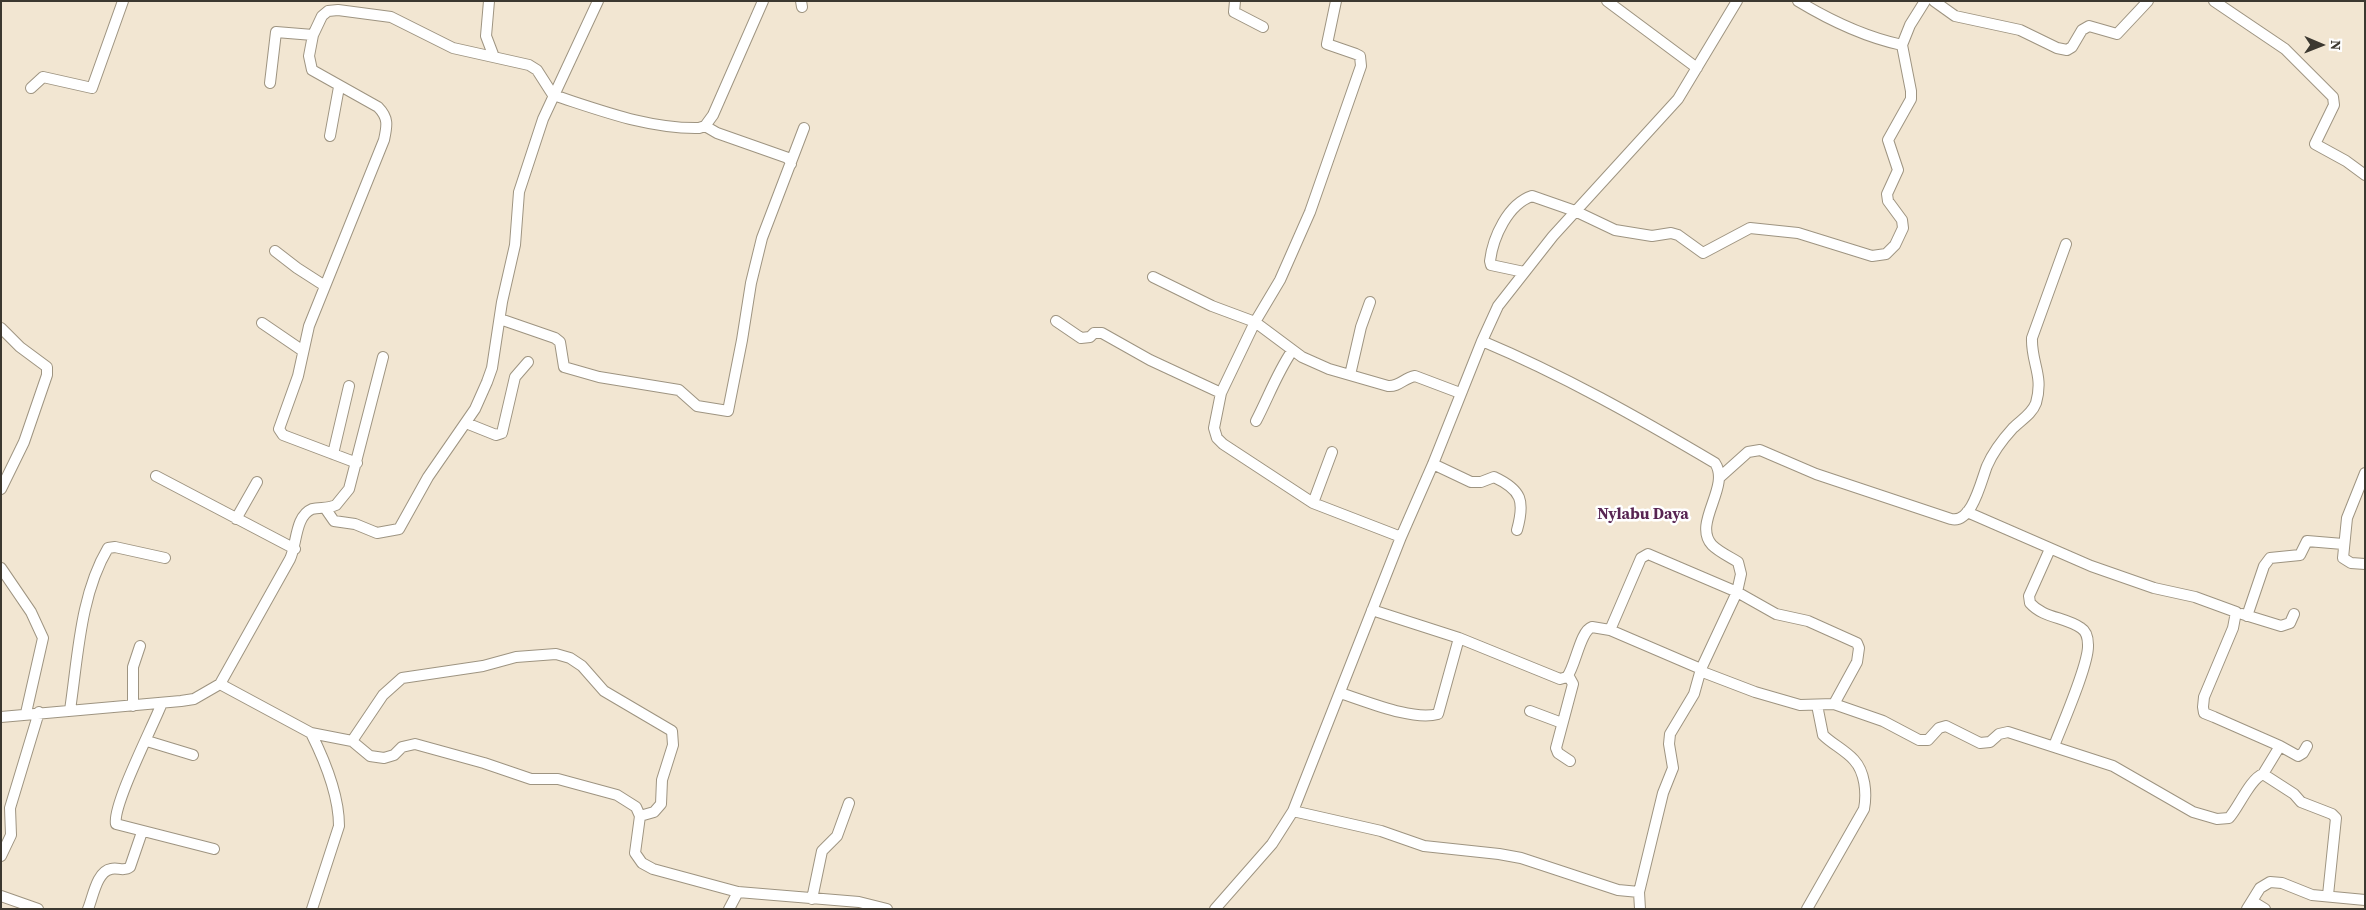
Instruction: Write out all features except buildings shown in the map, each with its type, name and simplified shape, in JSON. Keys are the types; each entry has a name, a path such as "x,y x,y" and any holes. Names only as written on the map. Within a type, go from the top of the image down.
{"street":[{"path":"31,88 43,76 92,88 123,1"},
{"path":"489,1 486,36 494,56"},
{"path":"325,508 334,521 355,524 377,533 399,529 428,477 466,423 482,394 492,368 500,319 516,245 519,192 553,95 598,1"},
{"path":"357,463 283,435 280,432 280,426 298,376 307,331 384,140 388,121 386,114 378,107 312,70 309,56 313,35 328,6 338,10 391,17 453,48 533,66 553,95 620,116 655,124 699,128 705,126 713,115 763,1"},
{"path":"1235,1 1234,12 1263,26"},
{"path":"1336,1 1326,44 1360,56 1361,66 1310,212 1280,280 1255,322 1221,393 1214,428 1217,438 1313,503 1401,537"},
{"path":"1607,1 1697,68"},
{"path":"1215,909 1272,844 1293,812 1401,537 1498,306 1575,212 1661,121 1678,99 1737,1"},
{"path":"1798,1 1848,28 1879,40 1902,45"},
{"path":"1524,272 1497,267 1491,264 1490,260 1498,231 1516,205 1532,196 1615,230 1652,236 1671,233 1678,235 1703,253 1750,228 1798,234 1872,256 1886,254 1895,245 1903,228 1902,220 1893,210 1887,194 1898,170 1897,162 1888,145 1889,135 1911,99 1902,45 1910,25 1925,1"},
{"path":"1934,1 1955,16 2020,30 2057,48 2067,50 2072,47 2082,30 2089,26 2117,34 2148,1"},
{"path":"2214,1 2285,49 2333,97 2334,105 2315,144 2346,161 2365,175"},
{"path":"270,82 276,32 313,35"},
{"path":"330,136 339,86"},
{"path":"705,126 716,133 788,158 791,164"},
{"path":"500,319 555,338 560,342 564,367 599,377 680,390 698,406 726,412 730,407 750,283 762,238 804,128"},
{"path":"1719,478 1748,452 1760,450 1816,474 1956,520 1967,512 1980,489 1986,467 1994,453 2035,404 2040,380 2032,352 2032,338 2066,244"},
{"path":"275,251 325,286"},
{"path":"1153,277 1212,306 1255,322 1292,351 1328,369 1388,386 1396,386 1408,377 1415,376 1460,393"},
{"path":"1350,375 1361,327 1370,302"},
{"path":"1056,321 1082,338 1090,337 1094,333 1102,333 1150,360 1221,393"},
{"path":"262,323 303,351"},
{"path":"1,328 20,347 47,367 47,375 24,442 1,489"},
{"path":"1482,341 1542,367 1652,425 1715,463 1719,469 1719,478 1706,526 1707,534 1712,544 1738,562 1741,574 1737,592 1700,670 1694,694 1670,734 1672,776 1663,793 1639,892 1640,909"},
{"path":"1256,421 1272,391 1280,368 1292,351"},
{"path":"1,717 26,713 133,706 194,699 220,684 294,549 299,526 306,513 314,509 336,505 344,496 357,463 382,357"},
{"path":"466,423 500,435 516,377 528,362"},
{"path":"333,454 350,386"},
{"path":"1313,503 1332,452"},
{"path":"1433,464 1471,482 1481,482 1494,477 1511,485 1518,494 1521,510 1517,530"},
{"path":"2365,473 2347,518 2344,544 2344,561 2365,564"},
{"path":"156,476 294,549"},
{"path":"236,520 257,482"},
{"path":"1967,512 2050,549 2154,588 2196,596 2247,616 2286,626 2294,614"},
{"path":"2247,616 2264,566 2270,558 2300,555 2305,542 2310,541 2344,544"},
{"path":"70,710 86,611 100,561 108,548 115,547 165,558"},
{"path":"2050,549 2030,596 2030,603 2036,610 2084,630 2088,645 2084,665 2054,746"},
{"path":"1610,630 1641,558 1646,554 1737,592 1776,614 1808,621 1859,645 1857,662 1834,704"},
{"path":"1,568 42,634 44,644 26,713"},
{"path":"1372,610 1459,638 1560,679 1568,676 1587,628 1597,627 1610,630 1755,692 1806,706 1834,704 1883,721 1919,740 1928,740 1939,728 1946,726 1980,743 1990,742 1999,734 2008,732 2030,741 2054,746 2113,766 2193,812 2216,819 2229,818 2253,782 2263,774 2280,746"},
{"path":"2236,612 2232,628 2204,697 2202,707 2204,712 2298,756 2307,746"},
{"path":"1340,693 1410,714 1430,716 1438,714 1459,638"},
{"path":"133,706 133,667 140,646"},
{"path":"352,741 383,694 402,678 483,666 516,657 556,654 570,658 582,666 604,691 672,731 673,745 662,780 661,804 654,812 640,816"},
{"path":"1568,676 1573,684 1556,748 1558,753 1570,761"},
{"path":"220,684 311,734 352,741 370,756 384,758 394,755 402,747 415,744 484,763 531,779 558,779 623,797 636,807 640,816 635,853 642,863 653,869 738,892 859,902 887,909"},
{"path":"162,703 128,781 115,821 119,826 214,849"},
{"path":"1807,909 1864,809 1866,797 1865,786 1854,760 1828,740 1821,732 1817,705"},
{"path":"1530,710 1562,723"},
{"path":"1,856 11,835 10,808 39,712"},
{"path":"311,734 333,788 339,813 339,826 312,909"},
{"path":"147,741 193,755"},
{"path":"2263,774 2294,794 2301,802 2332,814 2336,818 2328,895"},
{"path":"812,899 822,851 837,836 849,802"},
{"path":"1293,812 1381,831 1424,846 1521,858 1618,890 1639,892"},
{"path":"88,909 102,874 111,868 127,870 130,867 142,832"},
{"path":"2265,909 2250,905 2260,888 2270,882 2282,883 2312,894 2328,895 2350,905 2365,900"},
{"path":"729,909 738,892"},
{"path":"1,896 38,909"}],"district":[{"name":"Nylabu Daya","path":"1643,515"}]}
